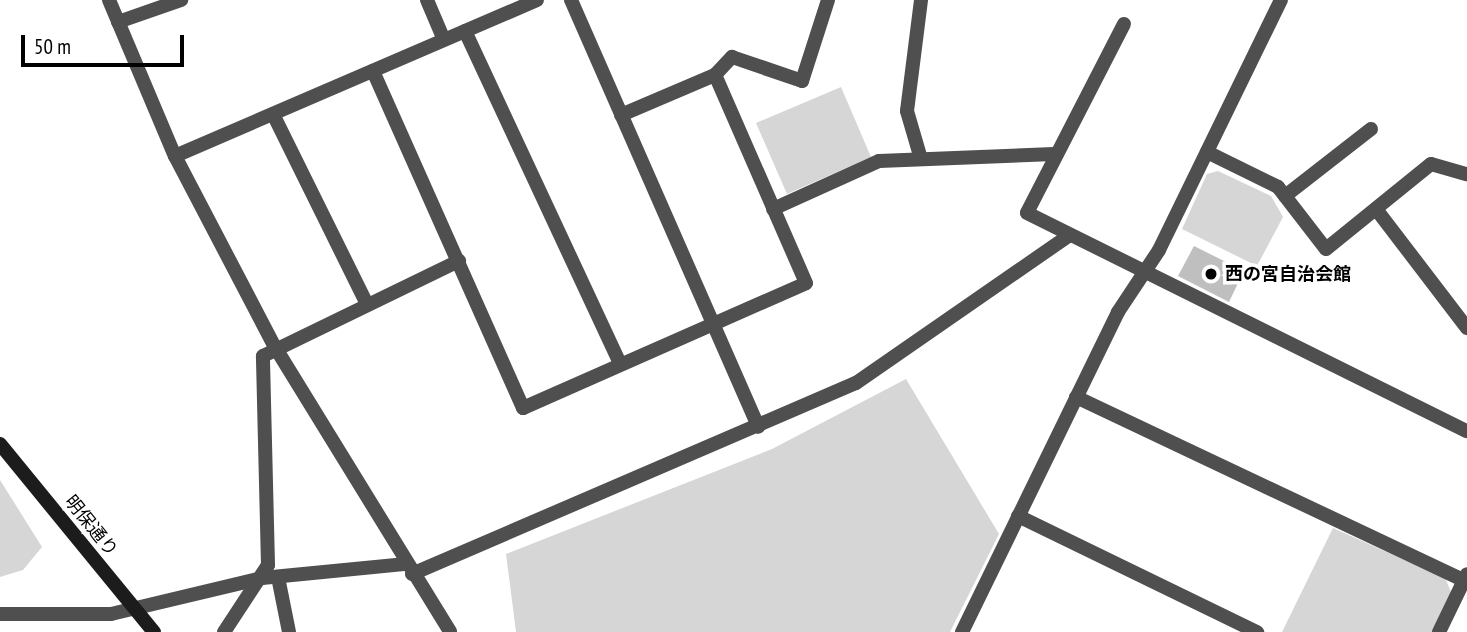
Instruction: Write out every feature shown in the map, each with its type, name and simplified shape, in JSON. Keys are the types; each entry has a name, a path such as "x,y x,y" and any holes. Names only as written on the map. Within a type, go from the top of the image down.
{"street":[{"path":"109,0 175,156 275,347 450,632"},
{"path":"118,22 181,0"},
{"path":"427,0 444,40"},
{"path":"175,156 537,0"},
{"path":"571,0 758,427"},
{"path":"621,115 715,75 732,57 802,81 828,0"},
{"path":"921,0 907,111 921,159"},
{"path":"961,632 1118,312 1144,275 1281,0"},
{"path":"1124,24 1054,155 1027,213 1144,275 1467,431"},
{"path":"465,31 620,364"},
{"path":"373,71 523,408 806,283 715,75"},
{"path":"273,114 367,304"},
{"path":"1284,196 1371,129"},
{"path":"1207,152 1284,196 1326,248 1431,164 1467,174"},
{"path":"774,209 879,161 1054,155"},
{"path":"1376,209 1467,328"},
{"path":"0,614 135,611 262,578 409,569 758,427 856,383 1070,235"},
{"path":"224,632 262,578 268,565 263,356 275,347 459,261"},
{"path":"1076,397 1466,577 1439,632"},
{"name":"明保通り","path":"0,444 154,632"},
{"path":"1018,516 1258,632"},
{"path":"278,577 289,632"}],"shaded area":[{"path":"841,87 871,157 787,194 756,123"},
{"path":"1218,171 1271,196 1283,217 1257,266 1182,229 1207,174"},
{"path":"906,379 999,534 950,632 516,632 506,554 772,449"},
{"path":"0,480 42,547 23,570 0,577"},
{"path":"1333,528 1445,578 1452,594 1432,632 1282,632"}],"building":[{"name":"西の宮自治会館","path":"1194,246 1244,271 1229,302 1178,276"}],"place":[{"name":"西の宮自治会館","path":"1211,274"}]}
